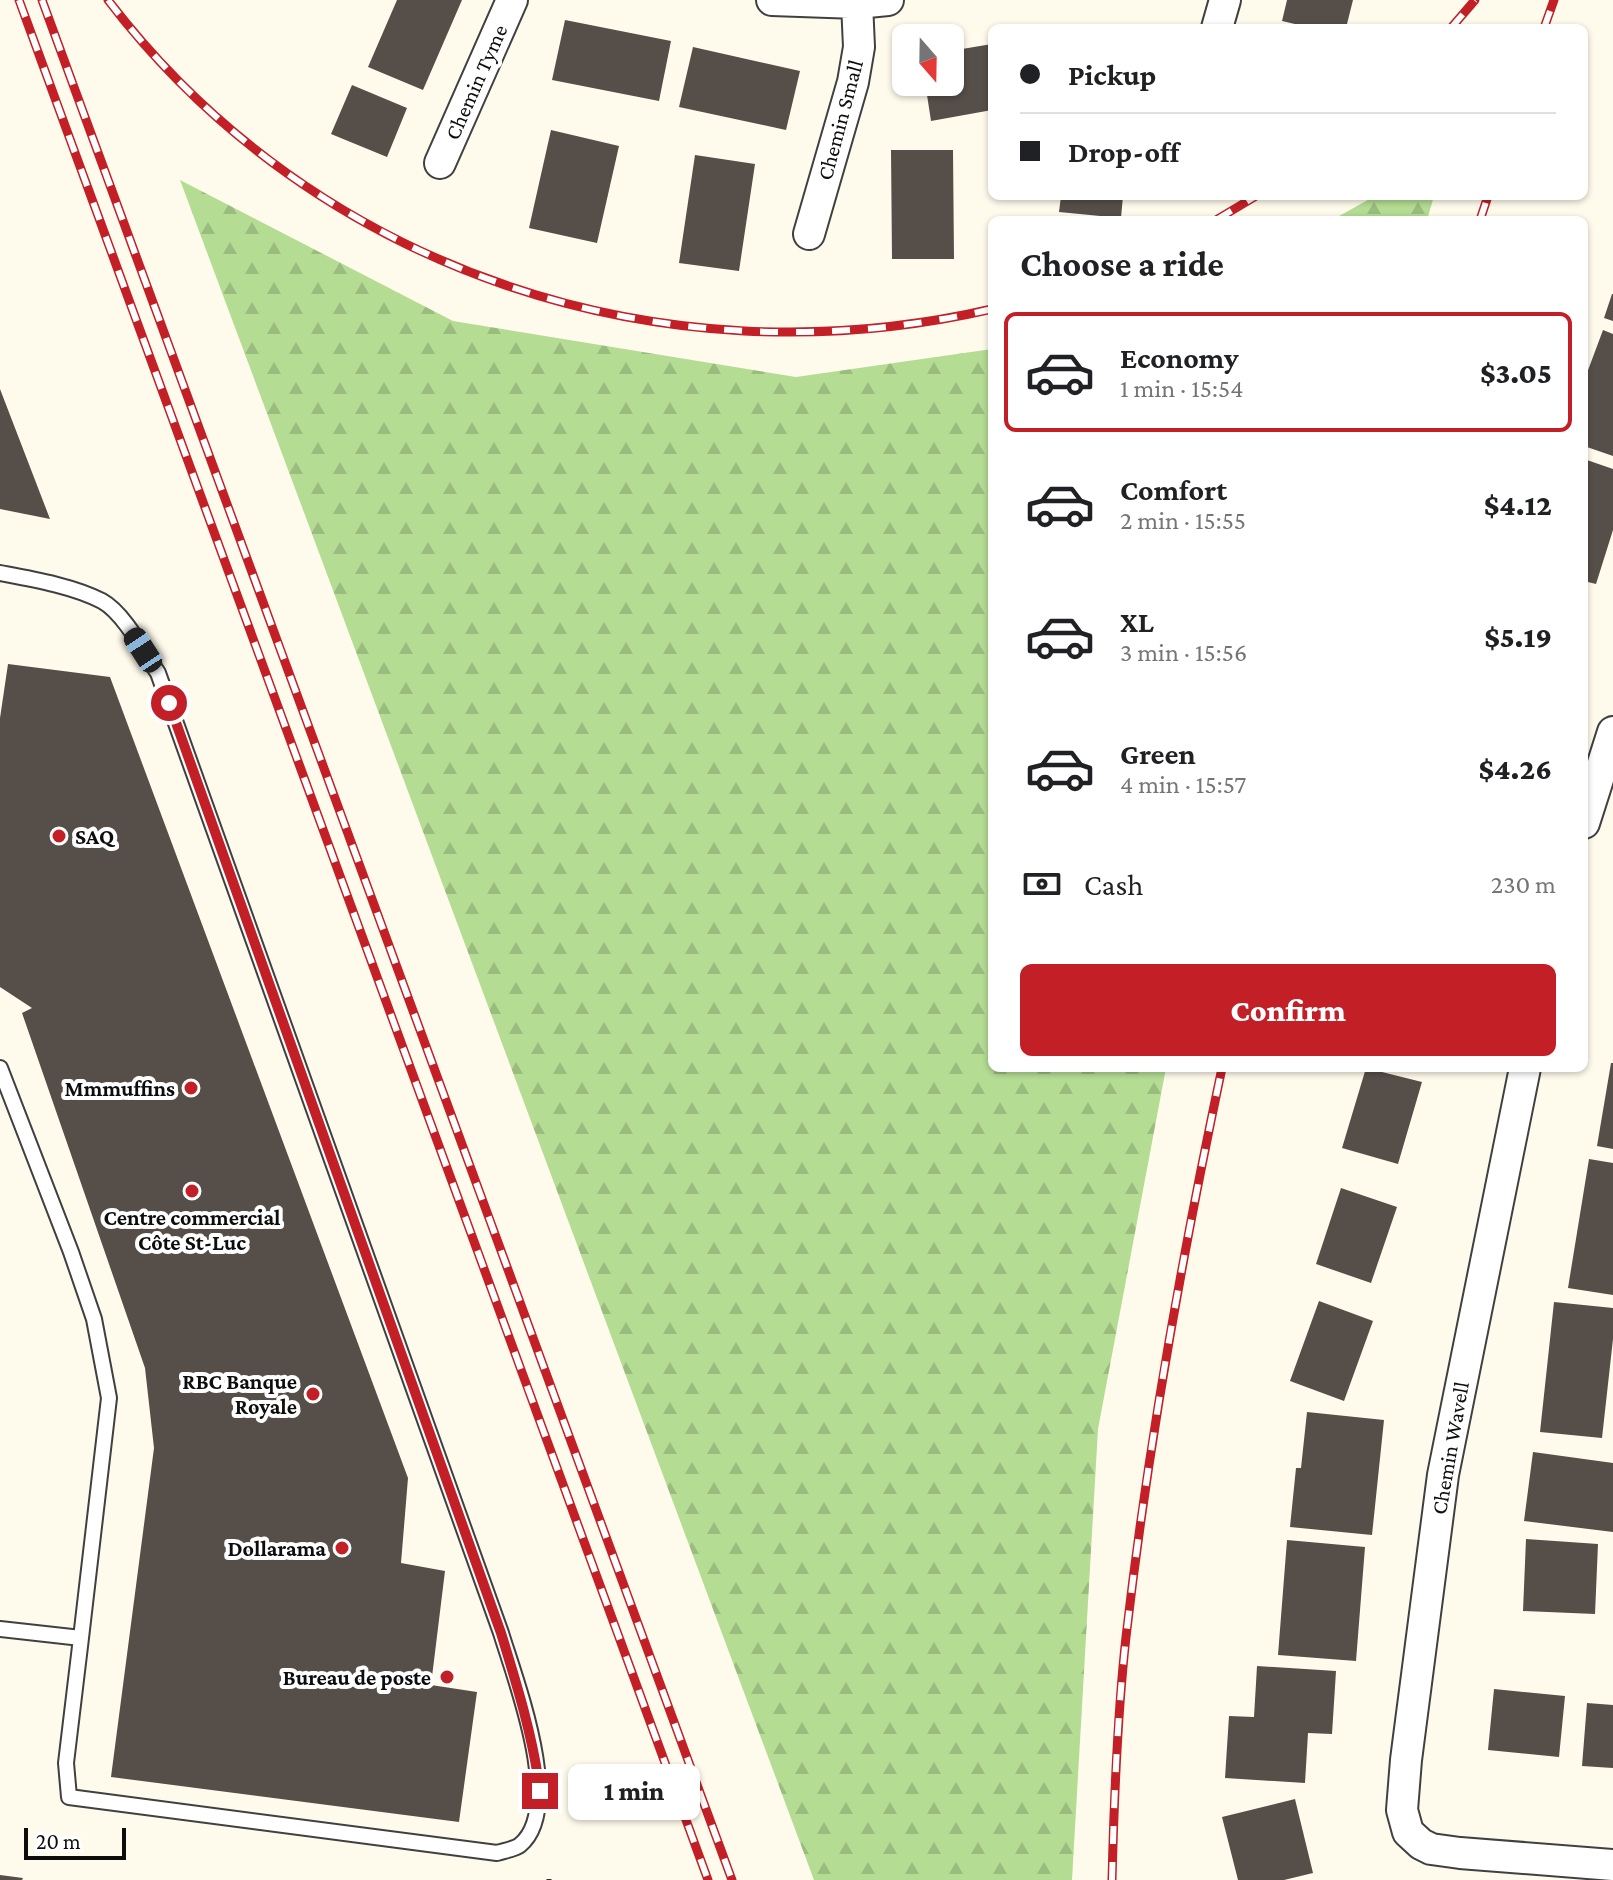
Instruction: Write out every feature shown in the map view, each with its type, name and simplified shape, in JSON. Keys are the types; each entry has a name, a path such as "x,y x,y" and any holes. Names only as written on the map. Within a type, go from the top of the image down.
{"street":[{"name":"Chemin Tyme","path":"440,163 512,0"},
{"path":"772,0 857,3 888,0"},
{"path":"1218,24 1225,0"},
{"name":"Chemin Small","path":"809,234 853,82 859,47 857,3"},
{"path":"1588,815 1606,777 1613,732"},
{"name":"Chemin Wavell","path":"1524,1072 1443,1475 1402,1796 1404,1820 1408,1832 1431,1849 1613,1865"}],"lane":[{"path":"0,573 46,582 103,601 128,627 158,673 501,1633 536,1758 540,1791 535,1821 520,1845 497,1853 69,1797 66,1763 109,1398 89,1306 0,1068"},
{"path":"0,1629 81,1638"}],"green space":[{"path":"180,180 453,321 796,377 988,350 988,1072 1165,1072 1098,1429 1072,1880 814,1880"},
{"path":"1368,200 1433,200 1428,216 1339,216"}],"building":[{"path":"397,0 462,0 423,90 368,67"},
{"path":"1287,0 1353,0 1347,24 1295,24 1282,21"},
{"path":"565,20 671,41 659,101 552,80"},
{"path":"988,45 988,111 931,121 927,96 964,96 964,49"},
{"path":"693,47 800,71 786,130 679,107"},
{"path":"352,85 407,108 387,157 331,134"},
{"path":"551,130 619,146 597,243 529,228"},
{"path":"891,150 953,150 954,259 892,259"},
{"path":"695,155 755,164 739,271 679,263"},
{"path":"1060,200 1123,200 1121,216 1059,212"},
{"path":"1613,294 1613,321 1604,318"},
{"path":"1603,330 1613,334 1613,456 1588,447 1588,370"},
{"path":"0,389 50,519 0,509"},
{"path":"1588,460 1613,469 1613,530 1596,584 1588,582"},
{"name":"Centre commercial Côte St-Luc","path":"8,664 110,677 408,1478 401,1563 445,1571 431,1685 477,1692 459,1822 111,1777 154,1448 145,1368 22,1013 32,1008 0,987 0,718"},
{"path":"1613,1063 1613,1149 1597,1146"},
{"path":"1365,1072 1382,1072 1422,1082 1398,1164 1342,1148"},
{"path":"1589,1159 1613,1163 1613,1295 1568,1288"},
{"path":"1341,1188 1397,1207 1371,1283 1316,1264"},
{"path":"1319,1301 1373,1321 1344,1401 1290,1381"},
{"path":"1554,1302 1613,1308 1613,1339 1602,1438 1540,1432"},
{"path":"1307,1412 1384,1420 1372,1535 1290,1527 1296,1468 1301,1468"},
{"path":"1533,1452 1613,1463 1613,1532 1524,1521"},
{"path":"1526,1539 1598,1544 1595,1614 1523,1611"},
{"path":"1287,1540 1365,1547 1356,1661 1278,1655"},
{"path":"1257,1666 1336,1671 1332,1734 1308,1733 1305,1783 1225,1778 1229,1716 1254,1717"},
{"path":"1494,1689 1565,1696 1559,1757 1488,1750"},
{"path":"1587,1703 1613,1705 1613,1768 1582,1766"},
{"path":"1295,1799 1313,1873 1284,1880 1238,1880 1222,1817"},
{"path":"0,1875 23,1878 0,1880"}],"railway":[{"path":"19,0 708,1880"},
{"path":"42,0 732,1880"},
{"path":"108,0 192,94 287,173 392,237 504,285 622,316 744,331 868,329 988,310"},
{"path":"1454,24 1475,0"},
{"path":"1545,24 1554,0"},
{"path":"1223,216 1249,200"},
{"path":"1481,216 1487,200"},
{"path":"1112,1880 1120,1698 1135,1565 1167,1351 1221,1072"}],"place":[{"name":"SAQ","path":"59,836"},
{"name":"Mmmuffins","path":"191,1088"},
{"name":"Centre commercial Côte St-Luc","path":"192,1191"},
{"name":"RBC Banque Royale","path":"313,1394"},
{"name":"Dollarama","path":"342,1548"},
{"name":"Bureau de poste","path":"447,1677"}],"route":[{"path":"169,703 501,1633 536,1758 540,1791"}]}
